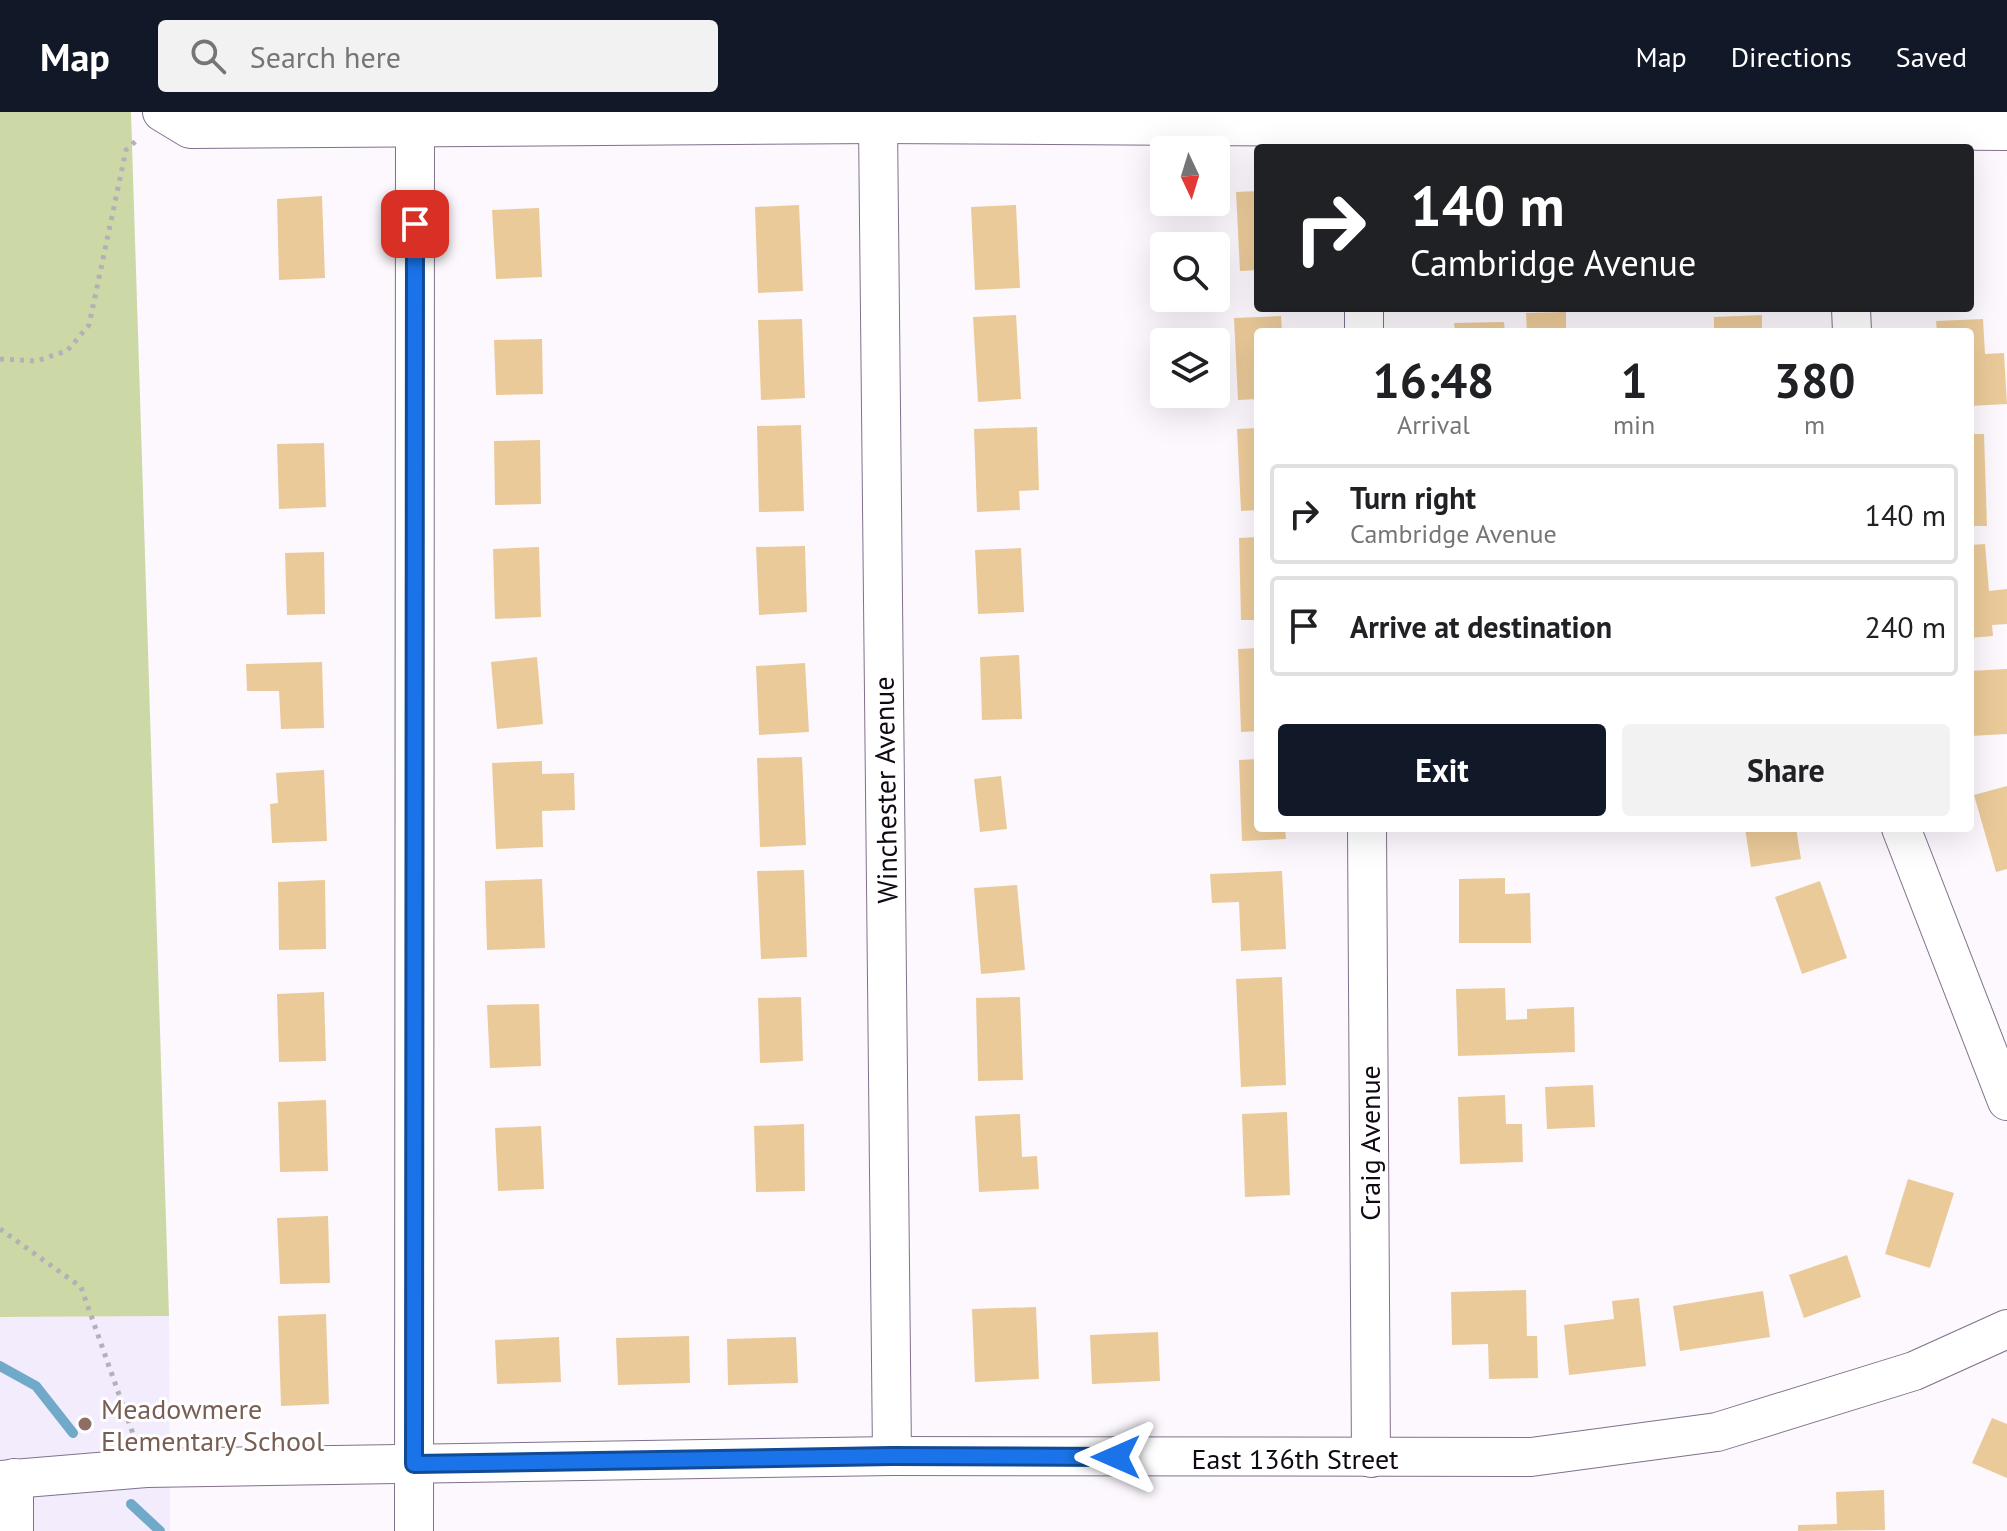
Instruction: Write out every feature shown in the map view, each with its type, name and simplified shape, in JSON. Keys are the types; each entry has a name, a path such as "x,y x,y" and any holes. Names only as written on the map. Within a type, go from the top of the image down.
{"street":[{"path":"162,114 190,129 878,124 1363,138 2007,131"},
{"name":"Winchester Avenue","path":"878,124 892,1456"},
{"path":"414,1531 415,128"},
{"name":"Craig Avenue","path":"1367,832 1371,1458"},
{"path":"1903,832 2007,1101"},
{"name":"East 136th Street","path":"7,1479 146,1468 892,1456 1531,1457 1717,1432 1914,1371 2007,1329"},
{"path":"7,1479 14,1531"}],"path":[{"path":"0,359 36,361 67,351 89,325 126,150 162,114"},
{"path":"0,1229 81,1287 146,1468"}],"shaded area":[{"name":"Meadowmere Elementary School","path":"169,1316 170,1531 0,1531 0,1317"}],"green space":[{"path":"0,112 131,112 169,1316 0,1317"}],"building":[{"path":"1254,191 1254,270 1240,271 1236,192"},
{"path":"322,196 325,278 279,280 277,199"},
{"path":"799,205 803,291 758,293 755,207"},
{"path":"1016,205 1020,288 975,290 971,207"},
{"path":"539,208 542,277 496,279 492,210"},
{"path":"1566,312 1566,328 1527,328 1526,313"},
{"path":"1016,315 1021,399 978,402 973,317"},
{"path":"1762,315 1762,328 1714,328 1714,317"},
{"path":"1281,316 1282,328 1254,328 1254,399 1238,400 1234,318"},
{"path":"802,319 805,398 761,400 758,320"},
{"path":"1983,319 1985,354 2004,353 2007,404 1974,406 1974,328 1937,328 1936,321"},
{"path":"1504,322 1505,328 1455,328 1454,323"},
{"path":"542,339 543,394 496,395 494,340"},
{"path":"801,425 804,511 759,512 757,426"},
{"path":"1037,427 1039,490 1019,491 1020,510 977,512 974,429"},
{"path":"1254,428 1254,510 1241,511 1237,429"},
{"path":"1974,434 1984,434 1987,526 1974,526"},
{"path":"540,440 541,504 495,505 494,441"},
{"path":"324,443 326,507 279,509 277,444"},
{"path":"1254,537 1254,620 1241,620 1239,538"},
{"path":"1985,544 1989,591 2007,589 2007,624 1992,625 1993,636 1974,638 1974,545"},
{"path":"805,546 807,612 759,615 756,547"},
{"path":"539,547 541,617 495,619 493,549"},
{"path":"1021,548 1024,612 978,614 975,550"},
{"path":"324,552 325,614 287,615 285,553"},
{"path":"1254,648 1254,731 1241,732 1238,649"},
{"path":"1019,655 1022,719 982,720 980,657"},
{"path":"537,657 543,724 497,729 491,662"},
{"path":"322,662 324,728 281,729 279,691 247,691 246,664"},
{"path":"805,663 809,732 759,735 756,666"},
{"path":"2007,669 2007,734 1974,736 1974,671"},
{"path":"802,757 806,845 760,847 757,758"},
{"path":"1254,759 1254,832 1285,832 1286,839 1242,841 1239,760"},
{"path":"542,761 542,774 574,773 575,810 542,811 543,847 496,849 492,763"},
{"path":"324,770 327,841 272,843 270,804 278,803 276,773"},
{"path":"1001,776 1007,829 980,832 974,779"},
{"path":"2007,786 2007,869 1996,872 1974,795"},
{"path":"1746,832 1797,832 1801,859 1751,867"},
{"path":"804,870 807,957 761,959 757,871"},
{"path":"1282,871 1286,949 1241,951 1239,902 1212,903 1210,874"},
{"path":"1505,878 1505,894 1530,893 1531,943 1459,943 1459,879"},
{"path":"542,879 545,948 487,950 485,881"},
{"path":"325,880 326,949 279,950 278,882"},
{"path":"1820,881 1847,958 1802,974 1775,897"},
{"path":"1017,885 1025,970 981,974 974,888"},
{"path":"1282,977 1286,1085 1241,1087 1236,979"},
{"path":"1505,988 1506,1020 1527,1019 1527,1009 1574,1007 1575,1052 1458,1056 1456,989"},
{"path":"324,992 326,1061 279,1062 277,994"},
{"path":"801,997 803,1061 760,1063 758,998"},
{"path":"1020,997 1023,1080 978,1081 976,998"},
{"path":"539,1004 541,1066 490,1068 487,1005"},
{"path":"1593,1085 1595,1127 1547,1129 1545,1087"},
{"path":"1505,1095 1506,1124 1522,1124 1523,1162 1460,1164 1458,1097"},
{"path":"326,1100 328,1171 280,1172 278,1102"},
{"path":"1287,1112 1290,1195 1245,1197 1242,1114"},
{"path":"1020,1114 1022,1157 1037,1156 1039,1189 979,1192 975,1116"},
{"path":"804,1124 805,1191 756,1192 754,1126"},
{"path":"541,1126 544,1189 498,1191 495,1128"},
{"path":"1908,1179 1954,1193 1930,1268 1885,1254"},
{"path":"328,1216 330,1283 280,1284 277,1218"},
{"path":"1847,1255 1861,1297 1804,1318 1789,1275"},
{"path":"1526,1290 1527,1336 1537,1336 1538,1378 1489,1379 1488,1344 1452,1345 1451,1292"},
{"path":"1763,1291 1770,1337 1680,1351 1673,1306"},
{"path":"1639,1298 1646,1366 1569,1375 1564,1325 1614,1319 1612,1301"},
{"path":"1036,1307 1039,1379 975,1382 972,1309"},
{"path":"326,1314 329,1404 281,1406 278,1316"},
{"path":"1158,1332 1160,1381 1092,1384 1090,1335"},
{"path":"689,1336 690,1383 618,1385 616,1338"},
{"path":"559,1337 561,1382 497,1384 495,1340"},
{"path":"796,1337 798,1383 728,1385 727,1339"},
{"path":"1992,1418 2007,1424 2007,1478 1972,1463"},
{"path":"1884,1490 1885,1530 1798,1531 1798,1525 1837,1524 1836,1492"}],"waterway":[{"path":"0,1366 36,1386 73,1433"},
{"path":"131,1504 160,1531"}],"place":[{"name":"Meadowmere Elementary School","path":"85,1424"}],"route":[{"path":"415,224 414,1464 892,1456 1116,1457"}]}
